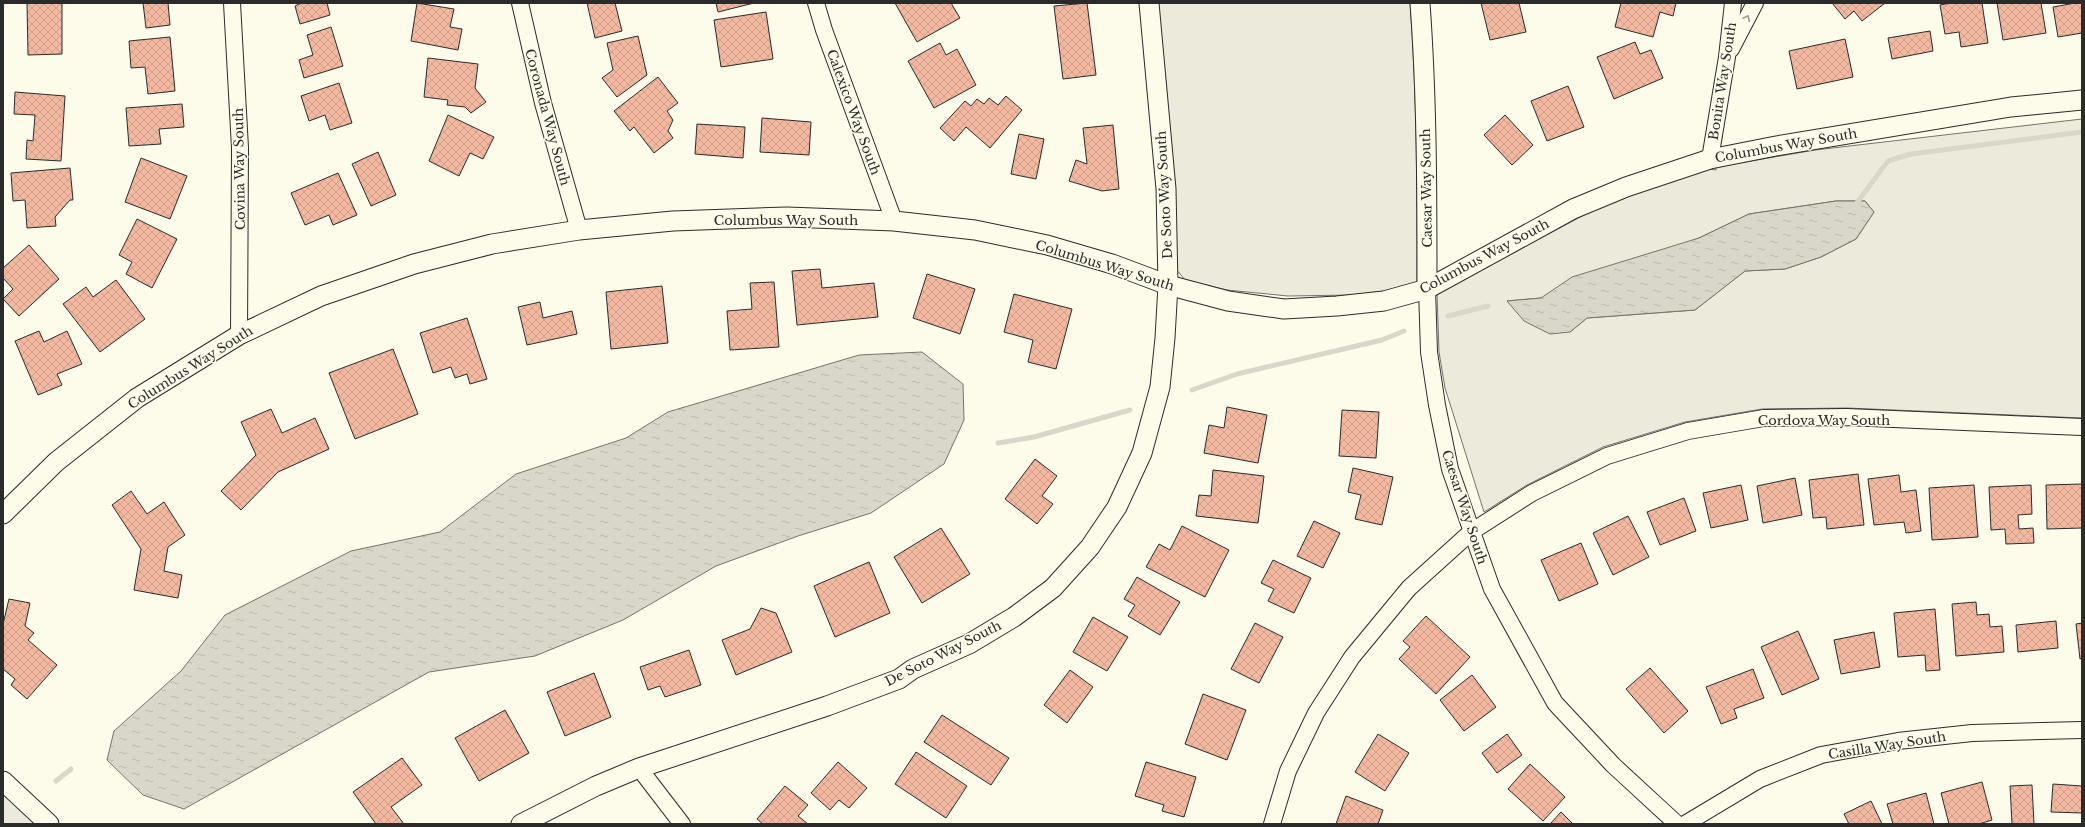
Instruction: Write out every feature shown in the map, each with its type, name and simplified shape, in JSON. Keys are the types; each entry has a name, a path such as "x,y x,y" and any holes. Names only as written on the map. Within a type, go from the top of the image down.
{"street":[{"name":"Covina Way South","path":"232,3 240,148 239,335"},
{"name":"Coronada Way South","path":"520,3 543,103 579,230"},
{"name":"Calexico Way South","path":"816,3 824,30 894,221"},
{"name":"De Soto Way South","path":"521,824 596,786 639,768 827,706 899,679 913,669 982,636 1014,616 1053,588 1090,547 1116,507 1142,453 1160,387 1168,285 1166,189 1149,3"},
{"name":"Caesar Way South","path":"1420,3 1424,57 1427,184 1427,289 1430,352 1437,405 1450,469 1492,588 1555,703 1613,765 1677,824"},
{"name":"Bonita Way South","path":"1710,159 1727,57 1733,3"},
{"path":"1727,57 1755,3"},
{"name":"Columbus Way South","path":"3,514 56,462 137,398 239,335 322,296 414,264 492,244 579,230 673,221 779,218 894,221 974,230 1047,245 1112,264 1168,285 1228,301 1284,309 1384,301 1427,289 1573,209 1626,187 1710,159 1776,146 2011,107 2082,100"},
{"name":"Cordova Way South","path":"1272,824 1288,772 1316,713 1352,657 1409,588 1471,532 1532,493 1607,456 1688,431 1764,418 1847,417 2082,427"},
{"name":"Casilla Way South","path":"1685,824 1760,779 1821,755 1898,741 1950,736 2082,730"},
{"path":"639,768 682,824"},
{"path":"3,781 49,824"}],"shaded area":[{"path":"1158,3 1410,3 1417,177 1417,282 1385,291 1351,295 1288,296 1227,290 1185,280 1176,269 1174,196"},
{"path":"2082,119 2082,418 1847,408 1762,409 1685,422 1603,447 1527,485 1484,512 1445,388 1439,352 1437,294 1634,188 1709,169 1716,170 1716,167 1815,150","holes":["1836,201 1865,201 1874,212 1856,239 1821,257 1785,269 1745,271 1695,310 1587,318 1570,332 1507,301 1541,298 1699,238 1749,214"]},
{"path":"3,794 36,824 3,824"}],"water":[{"path":"1836,201 1865,201 1874,212 1856,239 1821,257 1785,269 1745,271 1695,310 1587,318 1570,332 1550,334 1524,321 1507,301 1541,298 1572,277 1699,238 1749,214"},
{"path":"922,352 963,384 964,420 944,464 871,513 798,536 716,566 623,620 535,656 429,672 184,809 143,795 107,760 114,731 181,671 225,615 351,551 440,532 516,474 626,438 668,412 859,355"}],"building":[{"path":"27,3 62,3 62,54 28,55"},
{"path":"143,3 168,3 170,25 146,28"},
{"path":"301,3 327,3 330,15 300,24 295,6"},
{"path":"417,3 454,9 450,27 462,29 458,50 411,41"},
{"path":"587,3 615,3 622,31 595,38"},
{"path":"716,3 754,3 718,12"},
{"path":"895,3 951,3 960,18 917,42"},
{"path":"1087,3 1096,75 1063,79 1054,6"},
{"path":"1481,3 1519,3 1526,32 1490,40"},
{"path":"1621,3 1676,3 1673,16 1660,12 1653,37 1615,27"},
{"path":"1832,3 1885,3 1862,21 1854,11 1845,19"},
{"path":"1951,3 1982,3 1988,43 1961,47 1959,32 1945,34 1940,5"},
{"path":"1997,3 2041,3 2046,33 2003,40"},
{"path":"2082,3 2082,33 2058,37 2053,7"},
{"path":"766,12 773,59 721,67 714,20"},
{"path":"331,27 343,66 304,78 299,60 313,55 307,35"},
{"path":"1930,31 1933,51 1892,59 1888,38"},
{"path":"638,36 647,75 617,97 602,78 613,70 607,43"},
{"path":"170,37 175,91 148,94 145,67 131,68 129,41"},
{"path":"1845,39 1853,77 1797,89 1789,51"},
{"path":"1635,42 1640,54 1651,50 1663,78 1614,99 1597,57"},
{"path":"940,43 946,55 957,49 976,85 934,108 908,61"},
{"path":"428,58 478,64 475,88 486,102 471,113 465,107 447,105 448,100 424,97"},
{"path":"658,77 678,103 667,111 673,120 668,131 673,138 654,153 634,127 630,131 614,111"},
{"path":"339,83 352,123 330,130 325,115 309,121 301,96"},
{"path":"1568,86 1584,127 1547,141 1531,101"},
{"path":"15,92 65,96 61,161 26,159 27,140 33,141 35,115 14,114"},
{"path":"1006,96 1022,110 990,148 966,127 954,141 940,128 965,101 971,106 977,99 984,104 989,98 998,105"},
{"path":"182,104 184,127 159,129 161,144 129,146 126,108"},
{"path":"448,115 494,137 483,159 470,153 459,176 429,161"},
{"path":"1505,115 1533,145 1512,165 1484,135"},
{"path":"762,118 811,122 809,155 760,152"},
{"path":"697,124 745,127 743,158 695,154"},
{"path":"1113,125 1119,189 1102,191 1069,181 1076,160 1087,164 1083,128"},
{"path":"1019,134 1044,139 1036,179 1011,174"},
{"path":"378,152 396,195 371,206 352,164"},
{"path":"141,158 187,176 170,219 125,202"},
{"path":"70,168 73,200 70,200 55,217 56,226 27,228 25,200 13,201 11,173"},
{"path":"338,173 357,215 333,225 329,215 305,225 291,193"},
{"path":"137,219 177,239 152,288 126,274 132,262 119,255"},
{"path":"29,245 59,279 19,316 3,299 13,289 3,278 3,268"},
{"path":"820,269 822,288 874,283 878,317 797,325 792,271"},
{"path":"927,274 975,289 960,334 913,318"},
{"path":"116,280 145,319 100,352 63,304 86,287 93,297"},
{"path":"774,282 779,347 730,350 727,311 752,309 750,283"},
{"path":"662,286 668,343 611,349 606,292"},
{"path":"1014,294 1072,309 1056,369 1028,362 1033,340 1004,332"},
{"path":"540,302 543,318 572,311 577,334 527,345 518,307"},
{"path":"467,318 487,379 470,384 467,374 455,378 451,367 433,373 420,333"},
{"path":"39,331 44,342 67,331 82,364 57,374 62,385 38,395 15,341"},
{"path":"393,349 418,414 355,439 329,373"},
{"path":"1227,407 1267,415 1258,463 1204,453 1209,425 1224,428"},
{"path":"271,409 282,433 315,418 329,449 278,472 241,510 221,491 256,455 241,422"},
{"path":"1342,410 1379,412 1376,458 1339,456"},
{"path":"1035,459 1057,476 1042,496 1053,504 1037,524 1005,499"},
{"path":"1353,468 1393,477 1382,525 1355,519 1361,495 1348,492"},
{"path":"1213,470 1264,476 1258,523 1196,516 1199,495 1211,496"},
{"path":"1858,474 1864,525 1827,529 1826,517 1813,518 1809,480"},
{"path":"1899,475 1901,492 1916,490 1921,531 1906,533 1904,522 1874,525 1868,479"},
{"path":"1795,478 1802,515 1763,523 1757,486"},
{"path":"2082,484 2082,528 2047,529 2046,485"},
{"path":"1741,485 1748,520 1711,528 1703,493"},
{"path":"1974,485 1978,537 1932,540 1929,488"},
{"path":"2031,485 2032,514 2018,515 2019,529 2033,528 2034,543 2006,544 2005,529 1991,530 1989,487"},
{"path":"131,491 147,514 164,502 185,535 168,547 164,571 182,575 178,598 134,590 141,549 112,505"},
{"path":"1684,498 1696,531 1660,545 1647,512"},
{"path":"1628,516 1649,557 1613,575 1593,533"},
{"path":"1314,521 1340,533 1323,568 1297,556"},
{"path":"1182,526 1229,550 1205,597 1146,567 1159,544 1170,550"},
{"path":"941,528 970,574 922,603 894,557"},
{"path":"1581,543 1598,584 1559,601 1541,560"},
{"path":"1273,560 1311,578 1294,613 1268,601 1274,589 1261,583"},
{"path":"869,562 890,613 835,637 814,586"},
{"path":"1137,577 1180,602 1160,635 1128,616 1135,605 1124,599"},
{"path":"9,599 30,603 25,626 34,633 28,640 57,665 27,699 11,685 15,679 3,669 3,624"},
{"path":"1976,602 1977,615 1989,614 1990,627 2002,626 2004,652 1956,656 1952,604"},
{"path":"761,608 776,613 792,652 736,675 722,640 750,629"},
{"path":"1935,609 1940,670 1926,671 1925,655 1898,657 1894,613"},
{"path":"1426,616 1470,657 1436,694 1399,659 1410,647 1403,641"},
{"path":"1093,617 1128,637 1107,671 1073,652"},
{"path":"2056,621 2058,648 2018,652 2016,625"},
{"path":"1255,623 1283,637 1259,683 1231,669"},
{"path":"2082,623 2082,658 2080,659 2076,624"},
{"path":"1798,631 1819,679 1782,695 1761,647"},
{"path":"1874,632 1880,667 1841,674 1834,640"},
{"path":"689,650 701,685 665,697 660,686 648,690 640,667"},
{"path":"1650,668 1688,711 1664,733 1626,689"},
{"path":"1753,669 1764,698 1734,709 1737,718 1721,724 1706,687"},
{"path":"1070,670 1093,687 1067,723 1044,705"},
{"path":"594,673 611,717 565,736 547,692"},
{"path":"1472,675 1496,707 1464,731 1440,700"},
{"path":"1203,694 1246,710 1227,760 1185,744"},
{"path":"505,710 529,753 479,781 455,738"},
{"path":"942,715 1009,758 991,785 924,742"},
{"path":"1378,734 1409,753 1385,791 1355,772"},
{"path":"1507,734 1522,755 1497,773 1482,753"},
{"path":"916,752 967,786 946,818 895,784"},
{"path":"402,758 422,785 391,807 404,824 376,824 353,792"},
{"path":"838,762 867,788 849,808 839,800 830,810 811,793"},
{"path":"1146,762 1196,777 1184,817 1162,811 1164,805 1135,796"},
{"path":"1530,764 1565,797 1543,821 1508,789"},
{"path":"1982,782 1992,820 1979,824 1949,824 1941,793"},
{"path":"2053,784 2082,786 2082,813 2051,812"},
{"path":"2032,785 2034,824 2012,824 2010,786"},
{"path":"785,786 808,805 798,816 808,824 763,824 757,819"},
{"path":"1926,793 1934,824 1893,824 1887,804"},
{"path":"1346,796 1383,810 1378,824 1336,824"},
{"path":"1871,801 1882,824 1849,824 1844,814"},
{"path":"1561,812 1573,824 1550,824"}],"waterway":[{"path":"1856,204 1888,161 1911,154 2082,132"},
{"path":"1448,316 1488,306"},
{"path":"1192,390 1237,374 1382,340 1404,331"},
{"path":"998,443 1034,437 1130,410"},
{"path":"56,781 71,769"}]}
